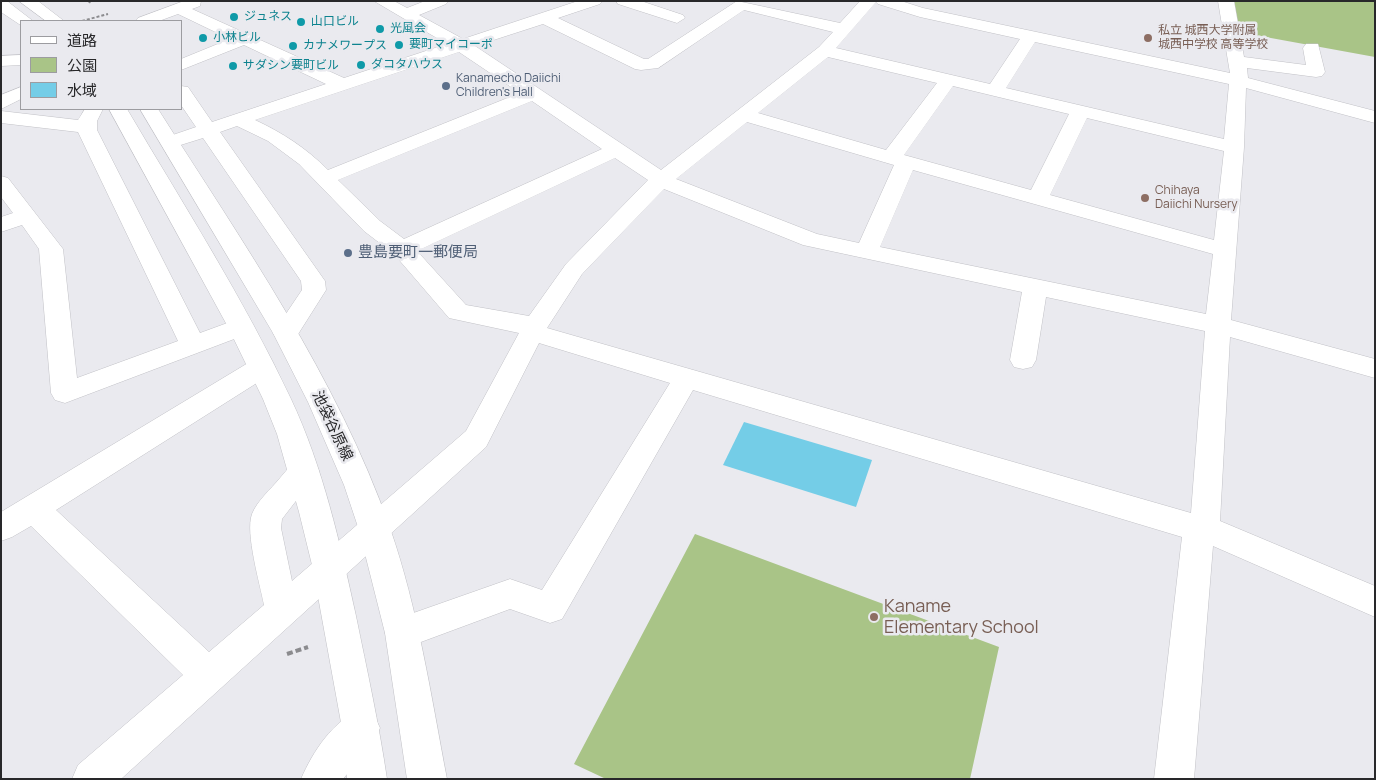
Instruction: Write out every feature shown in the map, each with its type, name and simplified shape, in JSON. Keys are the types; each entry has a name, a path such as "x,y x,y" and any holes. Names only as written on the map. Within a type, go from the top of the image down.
{"street":[{"path":"27,1 55,20"},
{"path":"382,1 461,45 661,180 810,240 1218,325 1375,369"},
{"path":"406,14 440,1"},
{"path":"171,142 544,18 563,5 594,1"},
{"path":"624,1 677,18"},
{"path":"92,779 376,530 476,439 533,329 574,269 661,180 825,51 869,1"},
{"path":"884,1 920,12 1030,36 1239,71 1316,72 1312,48"},
{"path":"1174,779 1199,529 1206,518 1218,325 1234,147 1239,71 1226,1"},
{"path":"1,4 24,20"},
{"path":"147,20 190,4 245,39 343,85"},
{"path":"544,18 641,65 652,64 741,5 843,29"},
{"path":"996,90 1030,36"},
{"path":"182,65 245,39"},
{"path":"825,51 1234,147"},
{"path":"1,61 20,60"},
{"path":"1239,71 1375,116"},
{"path":"866,252 899,160 948,79"},
{"path":"182,91 313,281 314,290 286,333"},
{"path":"1,103 20,93"},
{"path":"323,179 534,94"},
{"path":"119,110 262,367 304,471 330,569 361,728 367,779"},
{"name":"池袋谷原線","path":"150,110 171,142 286,333 322,402 359,485 376,530 402,633 427,779"},
{"path":"1038,198 1081,110"},
{"path":"744,115 1225,250"},
{"path":"1,117 90,118 193,345"},
{"path":"239,120 275,137 306,160 372,226 402,249 458,312 533,329 686,378 1221,534 1375,602"},
{"path":"402,249 616,150"},
{"path":"1,182 51,249 65,393 241,327"},
{"path":"1,225 27,215"},
{"path":"1023,360 1035,287"},
{"path":"1,528 262,367"},
{"path":"402,633 510,594 550,608 686,378"},
{"path":"282,612 265,528 267,516 304,471"},
{"path":"33,508 209,676"},
{"path":"321,779 333,759 361,728"}],"path":[{"path":"85,20 108,14"}],"green space":[{"path":"1232,1 1375,1 1375,57 1238,32"},
{"path":"695,534 999,647 970,779 606,779 574,764"}],"water":[{"path":"744,422 872,460 856,507 723,465"}],"place":[{"name":"ジュネス","path":"234,17"},
{"name":"山口ビル","path":"301,22"},
{"name":"光風会","path":"380,29"},
{"name":"小林ビル","path":"203,38"},
{"name":"私立 城西大学附属 城西中学校 高等学校","path":"1148,38"},
{"name":"要町マイコーポ","path":"399,45"},
{"name":"カナメワープス","path":"293,46"},
{"name":"ダコタハウス","path":"361,65"},
{"name":"サダシン要町ビル","path":"233,66"},
{"name":"Kanamecho Daiichi Children's Hall","path":"446,86"},
{"name":"Chihaya Daiichi Nursery","path":"1145,198"},
{"name":"豊島要町一郵便局","path":"348,253"},
{"name":"Kaname Elementary School","path":"874,617"}]}
